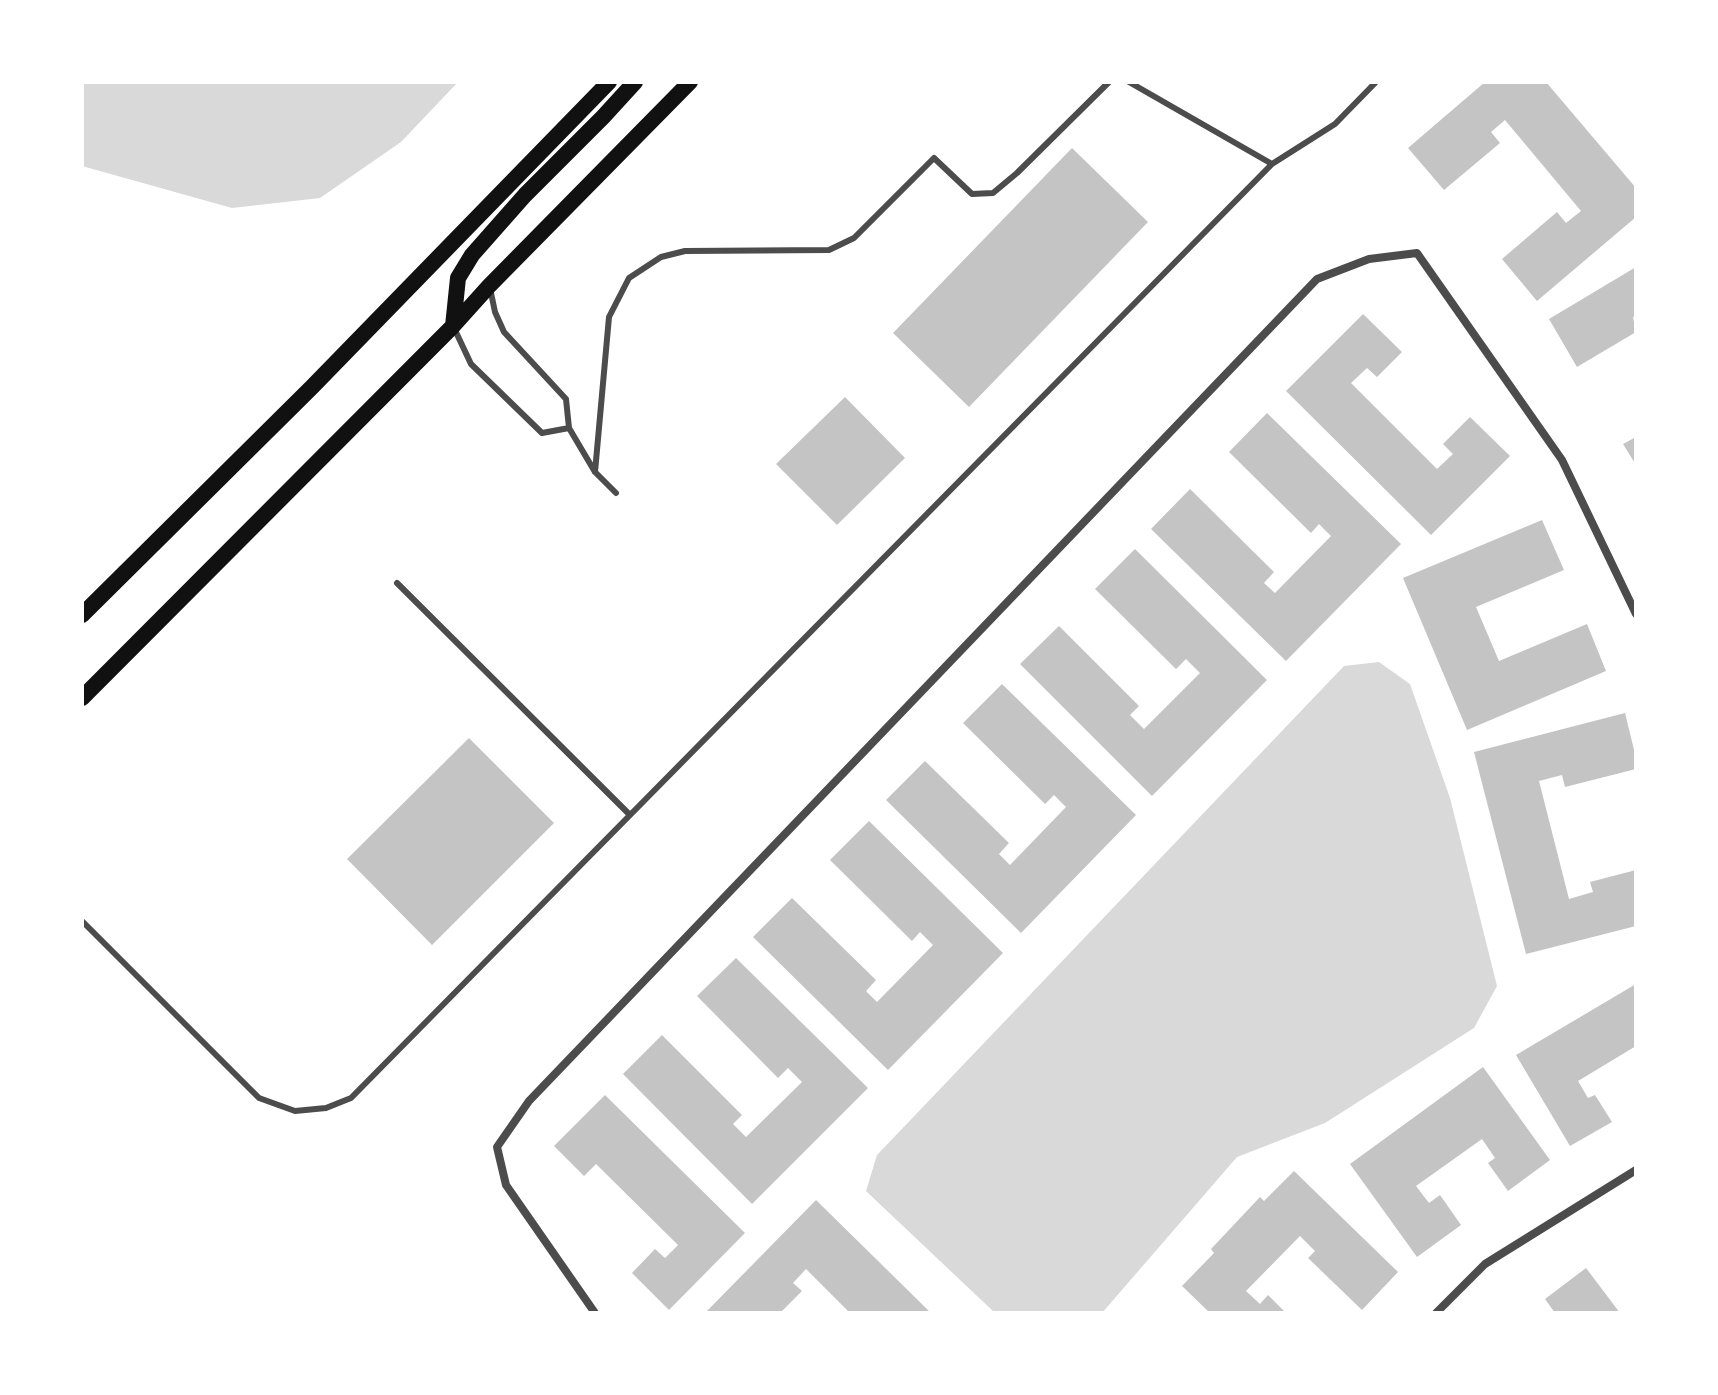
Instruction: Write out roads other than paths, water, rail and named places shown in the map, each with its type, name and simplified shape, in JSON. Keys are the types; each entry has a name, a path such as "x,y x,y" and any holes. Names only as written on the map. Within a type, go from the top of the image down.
{"main road":[{"path":"82,615 312,387 609,82"},
{"path":"453,326 458,278 472,255 525,195 635,82"},
{"path":"82,698 453,326 690,82"}],"street":[{"path":"595,1313 506,1185 497,1147 529,1101 1317,279 1369,259 1417,253 1562,460 1636,614"},
{"path":"1436,1313 1485,1264 1636,1170"}],"lane":[{"path":"595,472 609,317 629,278 661,257 685,251 829,250 854,238 934,158 972,194 993,193 1109,82"},
{"path":"1129,82 1272,164"},
{"path":"82,921 259,1098 295,1111 326,1108 351,1098 1272,164 1335,124 1376,82"},
{"path":"489,286 504,332 566,399 569,428 595,472 616,493"},
{"path":"453,326 471,364 542,433 569,428"},
{"path":"397,583 630,815"}]}
